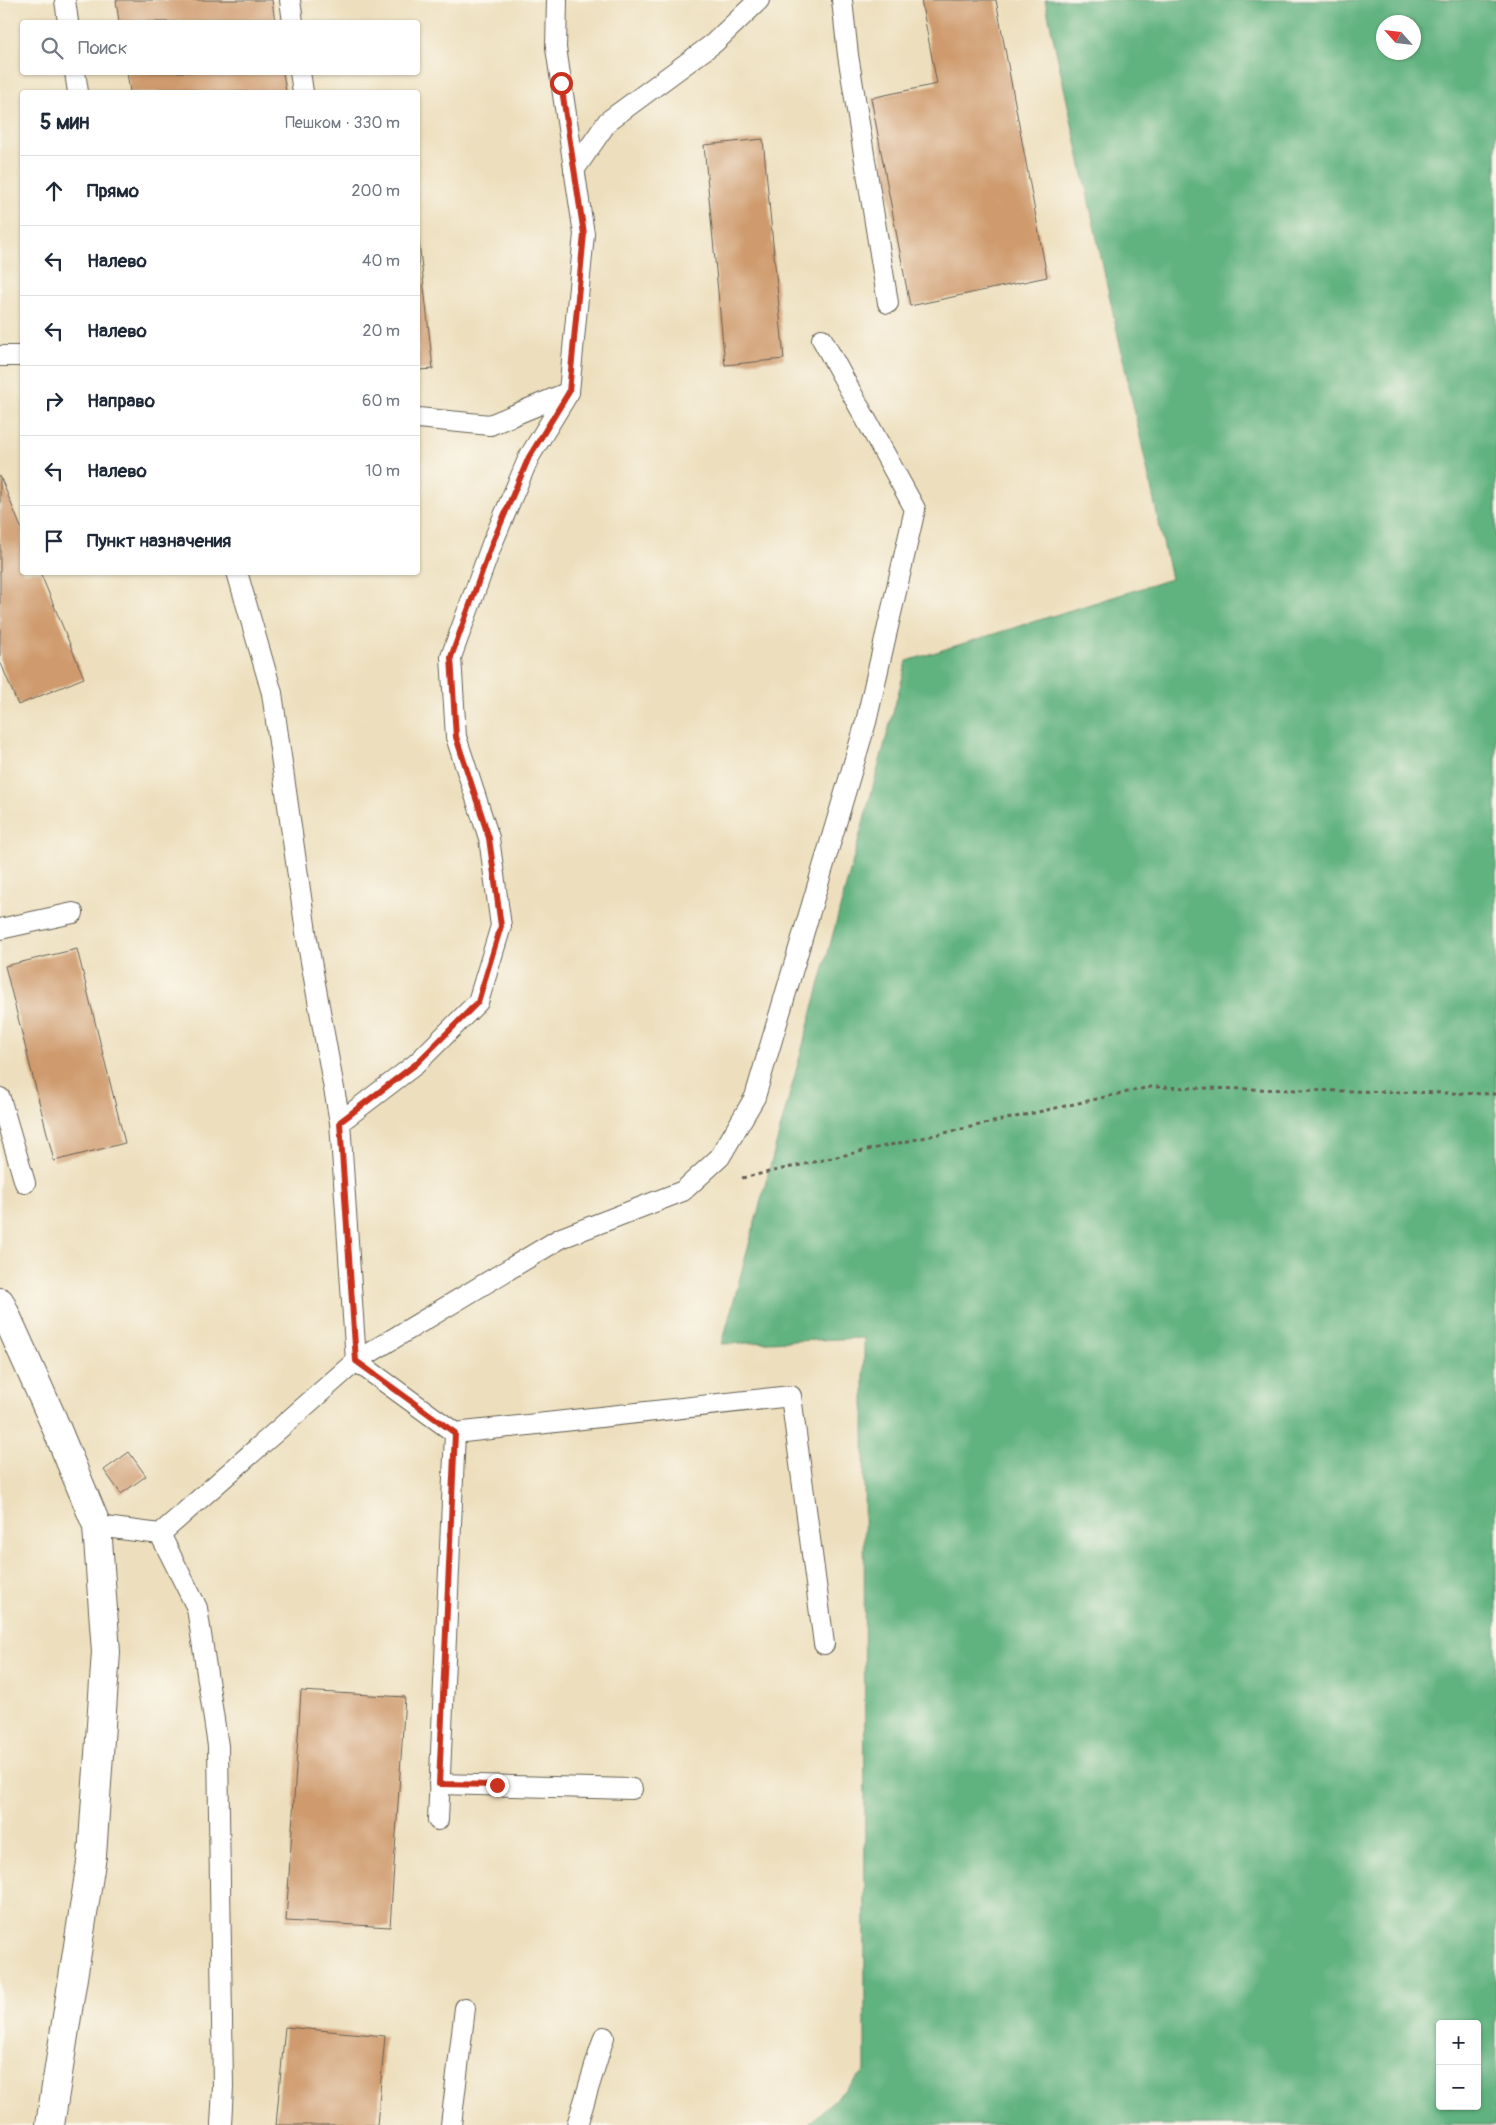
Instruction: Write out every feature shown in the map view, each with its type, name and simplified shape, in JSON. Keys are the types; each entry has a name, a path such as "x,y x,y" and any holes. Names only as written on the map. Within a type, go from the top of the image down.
{"street":[{"path":"0,1302 97,1526 106,1652 92,1856 50,2125"}],"lane":[{"path":"65,0 68,20"},
{"path":"290,0 293,20"},
{"path":"340,1122 416,1064 478,1002 501,926 489,838 456,737 451,657 492,544 529,457 569,392 584,234 556,48 557,0"},
{"path":"574,170 608,121 714,43 759,0"},
{"path":"842,0 848,55 888,303"},
{"path":"75,75 78,90"},
{"path":"300,75 303,90"},
{"path":"97,1526 160,1534 356,1361 561,1238 683,1191 720,1157 755,1097 866,722 915,510 822,339"},
{"path":"0,356 20,356"},
{"path":"420,418 490,425 569,392"},
{"path":"238,575 272,693 307,939 340,1122 356,1361"},
{"path":"0,929 73,913"},
{"path":"0,1098 25,1184"},
{"path":"356,1361 455,1433 791,1396 824,1644"},
{"path":"438,1820 455,1433"},
{"path":"160,1534 198,1608 218,1746 223,2087 221,2125"},
{"path":"439,1784 632,1789"},
{"path":"450,2125 465,2008"},
{"path":"577,2125 604,2036"}],"path":[{"path":"741,1178 1150,1087 1496,1094"}],"green space":[{"path":"1045,0 1496,0 1496,2125 807,2125 865,2071 864,1338 722,1344 907,661 1171,579"}],"building":[{"path":"116,0 272,0 275,20 119,20"},
{"path":"921,0 996,0 1047,277 910,306 871,98 937,84"},
{"path":"127,75 283,75 286,90 130,90"},
{"path":"763,139 784,359 725,365 704,145"},
{"path":"420,250 433,369 420,370"},
{"path":"0,476 20,525 20,575 41,575 84,678 18,705 0,661"},
{"path":"77,949 125,1143 54,1161 5,966"},
{"path":"129,1452 146,1476 121,1494 104,1470"},
{"path":"301,1691 405,1697 390,1927 286,1921"},
{"path":"285,2027 385,2036 377,2125 276,2125"}],"route":[{"path":"497,1785 439,1784 455,1433 356,1361 340,1122 416,1064 478,1002 501,926 489,838 456,737 451,657 492,544 529,457 569,392 584,234 561,83"}]}
